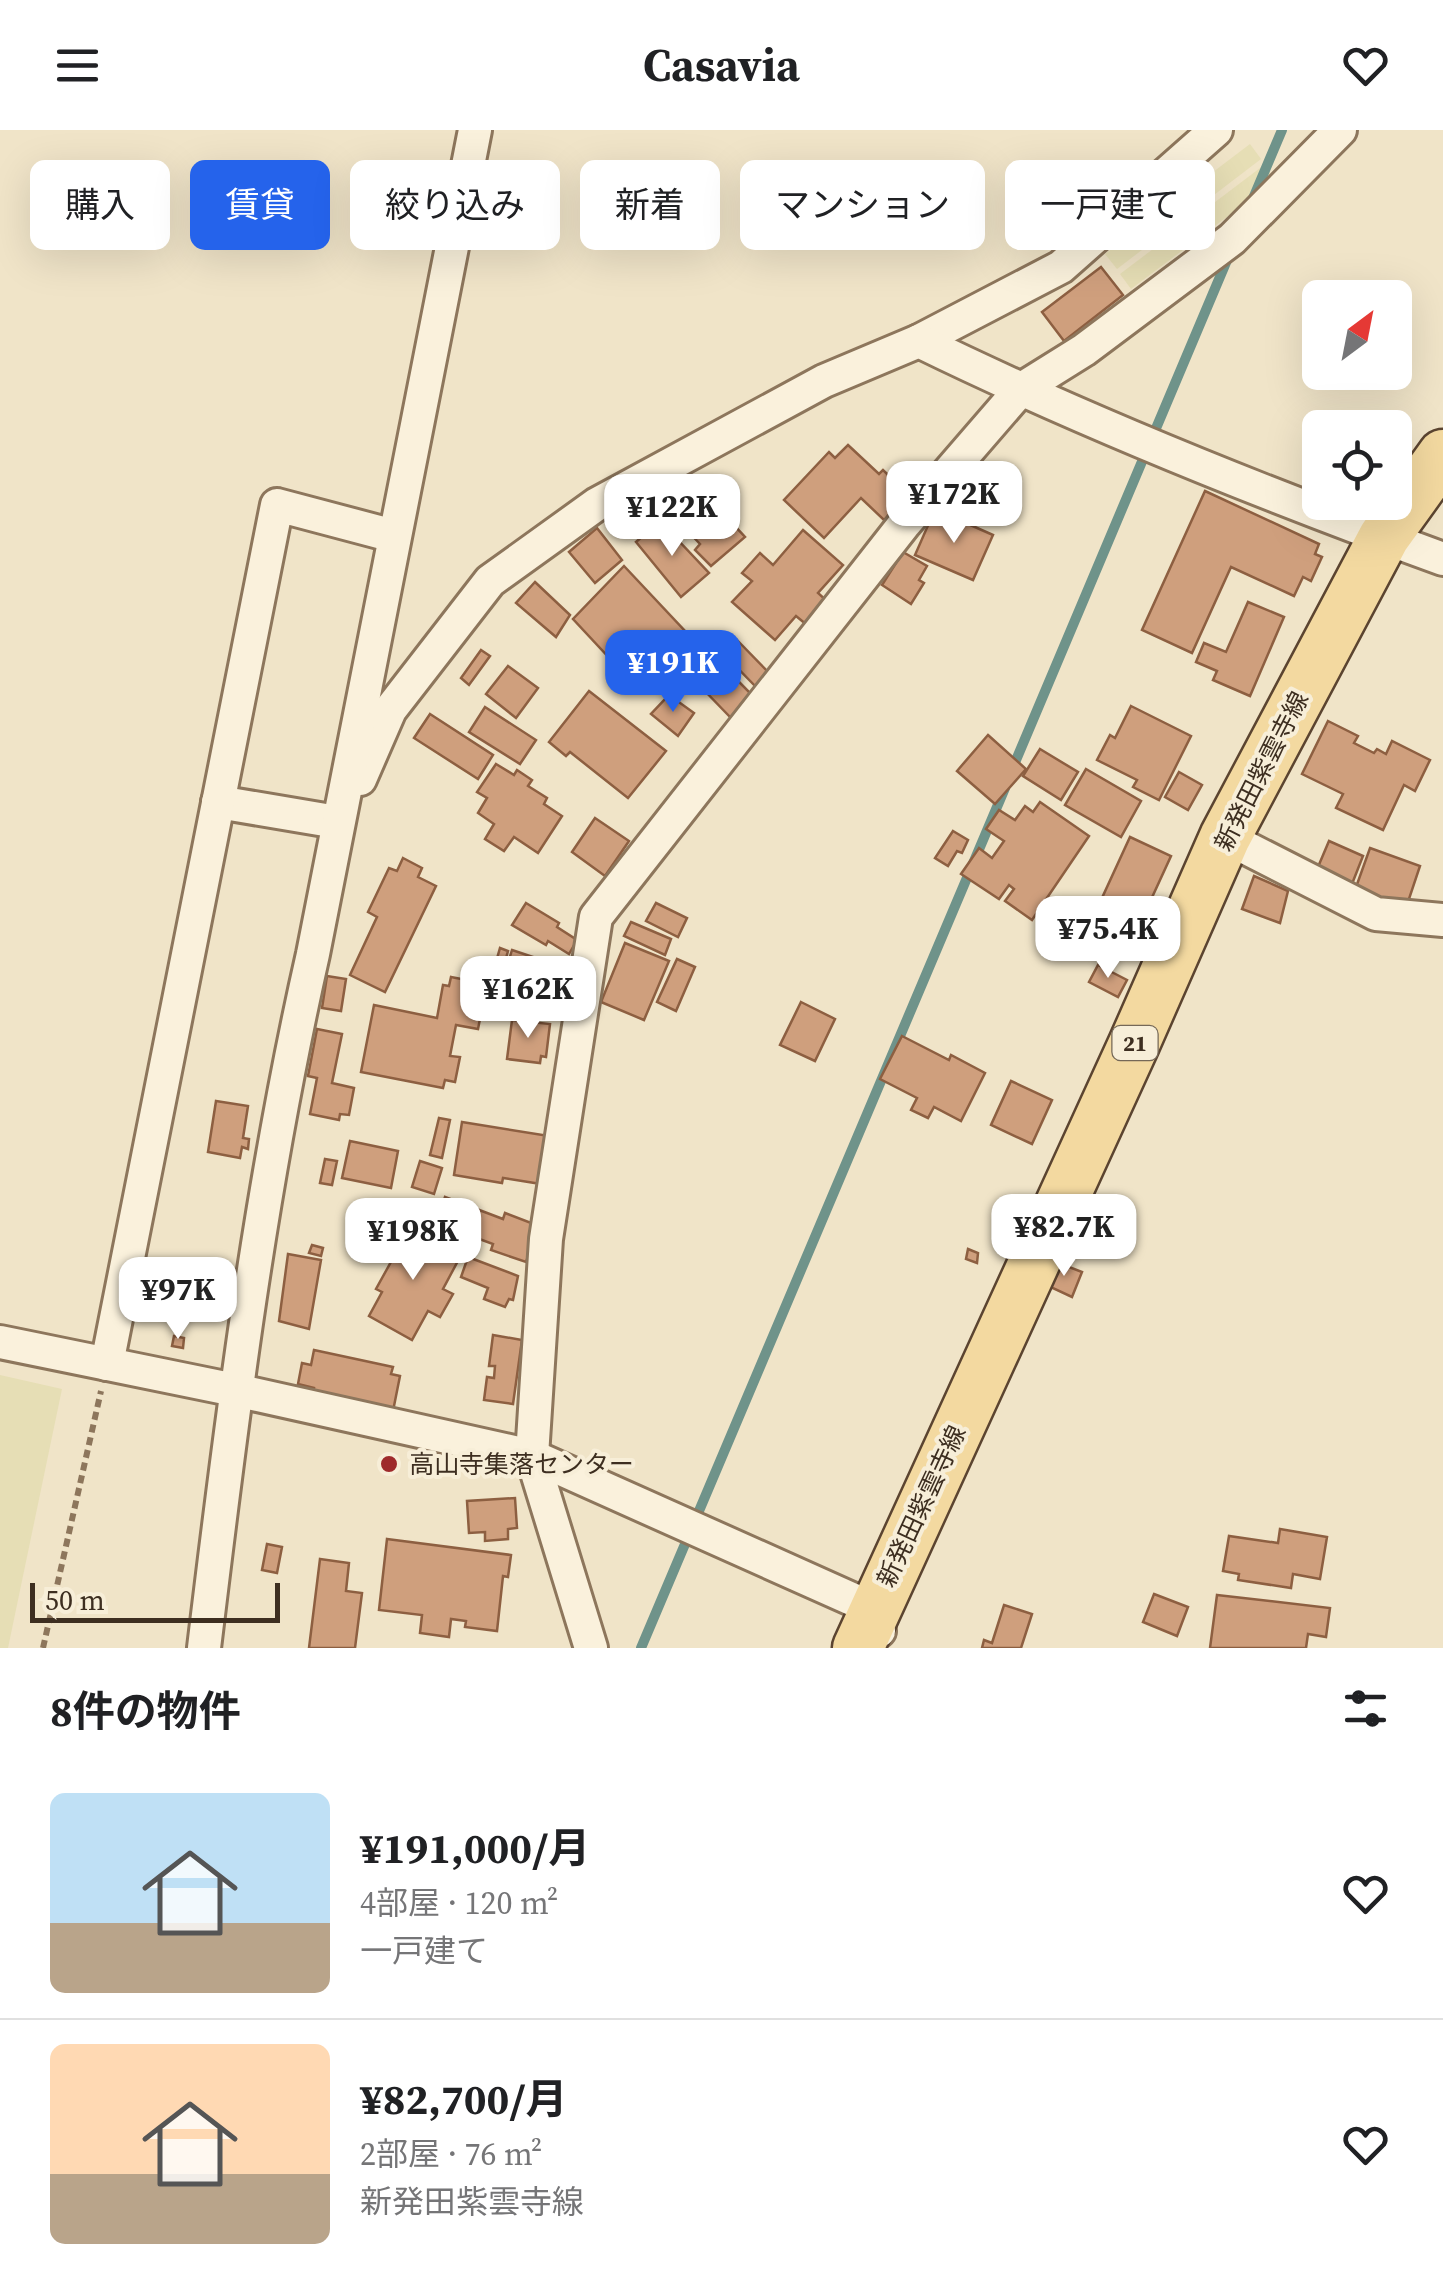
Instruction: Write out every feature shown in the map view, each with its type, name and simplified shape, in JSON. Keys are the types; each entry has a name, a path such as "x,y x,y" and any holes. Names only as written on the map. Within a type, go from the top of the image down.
{"main road":[{"name":"新発田紫雲寺線","path":"872,1635 1224,837 1384,537 1443,455"}],"street":[{"path":"204,1648 235,1390 283,1086 475,130"},
{"path":"336,830 390,710 490,581 597,504 824,381 919,341 1061,267 1216,130"},
{"path":"591,1648 532,1456 546,1239 596,918 905,523 1020,390 1084,350 1232,238 1340,130"},
{"path":"919,341 1020,390 1443,559"},
{"path":"107,1364 277,506 394,536"},
{"path":"218,802 336,830"},
{"path":"1224,837 1376,914 1443,920"},
{"path":"0,1342 532,1456 872,1635"}],"path":[{"path":"44,1648 107,1364"}],"shaded area":[{"path":"1250,144 1261,159 1215,194 1215,171"},
{"path":"1264,165 1276,180 1215,226 1215,202"},
{"path":"1110,250 1142,250 1117,269 1105,254"},
{"path":"1152,250 1183,250 1131,289 1120,274"},
{"path":"0,1375 62,1389 8,1648 0,1648"}],"building":[{"path":"1101,267 1123,295 1064,341 1042,312"},
{"path":"848,445 908,494 884,520 861,498 824,538 784,500 829,452 835,458"},
{"path":"697,485 745,537 711,566 695,550 700,544 668,510"},
{"path":"1205,491 1319,544 1315,554 1322,557 1311,581 1303,577 1294,596 1231,567 1192,653 1142,630"},
{"path":"933,514 948,520 950,516 993,535 973,580 915,555"},
{"path":"660,521 709,573 681,597 636,542"},
{"path":"597,528 622,560 595,583 569,552"},
{"path":"803,530 843,565 818,593 828,602 807,625 796,616 775,640 732,602 752,581 742,573 760,553 773,565"},
{"path":"903,552 927,566 919,580 924,583 911,604 882,585"},
{"path":"624,566 685,631 663,651 650,638 643,647 637,642 614,663 573,619"},
{"path":"535,582 570,615 556,637 516,603"},
{"path":"1248,602 1284,617 1250,696 1213,680 1217,671 1196,662 1204,643 1226,652"},
{"path":"696,638 752,695 731,718 674,659"},
{"path":"737,640 771,675 758,689 722,652"},
{"path":"481,650 490,656 469,685 461,678"},
{"path":"508,666 538,688 516,718 486,694"},
{"path":"589,691 666,751 628,798 570,752 566,756 549,742"},
{"path":"669,695 694,713 678,736 651,714"},
{"path":"1131,706 1191,736 1159,800 1133,787 1137,780 1097,760 1110,735 1115,738"},
{"path":"485,707 536,740 520,764 469,732"},
{"path":"430,714 493,755 478,779 414,738"},
{"path":"1328,721 1358,736 1354,743 1374,753 1377,749 1386,754 1392,741 1430,760 1415,791 1404,785 1383,830 1336,808 1343,794 1302,774"},
{"path":"988,735 1026,769 995,804 957,771"},
{"path":"1040,749 1078,772 1061,800 1023,776"},
{"path":"496,764 514,775 517,770 532,780 528,786 547,798 544,804 562,816 538,853 514,837 504,851 485,839 494,824 478,813 487,798 477,792"},
{"path":"1086,769 1141,801 1121,837 1065,805"},
{"path":"1179,772 1202,785 1188,810 1165,797"},
{"path":"1040,802 1089,836 1032,920 1005,901 1014,889 1009,885 999,899 961,874 979,848 992,858 1004,841 986,829 999,810 1015,820 1025,806 1033,812"},
{"path":"595,818 629,841 605,876 572,852"},
{"path":"953,831 968,840 962,853 957,851 948,866 935,858"},
{"path":"1130,837 1171,856 1143,917 1102,898"},
{"path":"1329,841 1363,856 1350,889 1315,874"},
{"path":"1370,848 1420,866 1406,908 1355,890"},
{"path":"403,858 422,868 418,877 436,886 385,992 350,975 377,917 368,912 389,868 397,871"},
{"path":"1254,876 1288,891 1280,923 1242,909"},
{"path":"1066,901 1097,918 1078,955 1046,938"},
{"path":"526,903 559,923 557,927 577,940 569,954 512,925"},
{"path":"656,903 687,918 678,937 646,921"},
{"path":"631,922 671,939 665,955 624,936"},
{"path":"625,943 669,961 644,1020 601,1002"},
{"path":"500,948 508,951 504,965 496,962"},
{"path":"512,950 563,967 555,992 504,976"},
{"path":"677,959 695,967 676,1011 657,1002"},
{"path":"1098,965 1127,980 1118,997 1089,982"},
{"path":"327,976 346,979 341,1011 322,1008"},
{"path":"451,977 487,984 478,1029 456,1025 450,1056 460,1057 455,1082 445,1080 443,1088 361,1072 374,1005 437,1018 443,985 449,986"},
{"path":"801,1002 835,1019 815,1061 780,1045"},
{"path":"512,1020 550,1024 546,1057 541,1056 540,1063 507,1059"},
{"path":"317,1029 342,1034 332,1083 354,1088 349,1115 340,1114 339,1120 310,1114 317,1078 308,1076"},
{"path":"902,1036 985,1073 961,1121 934,1107 928,1118 911,1110 917,1098 880,1079"},
{"path":"1011,1081 1052,1100 1032,1144 991,1125"},
{"path":"216,1101 248,1106 243,1138 249,1139 248,1149 242,1147 240,1158 208,1152"},
{"path":"439,1118 450,1120 442,1158 430,1155"},
{"path":"462,1122 549,1136 541,1184 503,1178 502,1183 454,1175"},
{"path":"350,1141 398,1151 391,1188 342,1178"},
{"path":"325,1159 337,1161 332,1185 320,1183"},
{"path":"420,1161 442,1168 434,1194 412,1187"},
{"path":"445,1197 503,1219 505,1213 539,1226 526,1262 491,1250 493,1244 436,1223"},
{"path":"395,1231 410,1240 414,1232 460,1257 443,1289 453,1294 440,1317 428,1311 412,1340 369,1316 382,1292 376,1289 392,1260 382,1255"},
{"path":"312,1245 323,1248 321,1256 309,1253"},
{"path":"968,1249 978,1253 977,1263 966,1259"},
{"path":"288,1254 321,1260 309,1329 279,1321"},
{"path":"468,1257 518,1276 513,1300 509,1299 505,1307 484,1299 488,1288 461,1277"},
{"path":"1056,1262 1082,1272 1072,1297 1044,1284"},
{"path":"493,1335 522,1340 513,1404 484,1400 487,1377 494,1378 495,1366 489,1366"},
{"path":"174,1336 184,1338 183,1348 172,1346"},
{"path":"314,1350 393,1367 391,1374 400,1376 393,1411 313,1395 314,1388 298,1384 302,1363 311,1365"},
{"path":"515,1498 517,1528 508,1529 508,1539 485,1541 485,1532 469,1533 467,1501"},
{"path":"1280,1529 1327,1537 1320,1579 1293,1574 1291,1588 1238,1580 1239,1574 1223,1571 1229,1536 1278,1543"},
{"path":"387,1539 511,1555 508,1577 503,1576 497,1631 465,1627 466,1621 451,1619 449,1637 420,1633 422,1615 379,1610"},
{"path":"267,1544 282,1547 277,1573 262,1570"},
{"path":"320,1559 349,1563 346,1591 362,1593 355,1648 309,1648"},
{"path":"1154,1594 1188,1607 1177,1636 1143,1622"},
{"path":"1217,1595 1330,1608 1326,1637 1308,1634 1306,1648 1210,1648"},
{"path":"1004,1605 1032,1614 1021,1648 982,1648 984,1640 992,1643"}],"waterway":[{"path":"1252,201 1282,130"},
{"path":"1011,772 1230,253"},
{"path":"641,1648 1005,788"}],"place":[{"name":"高山寺集落センター","path":"389,1464"}]}
